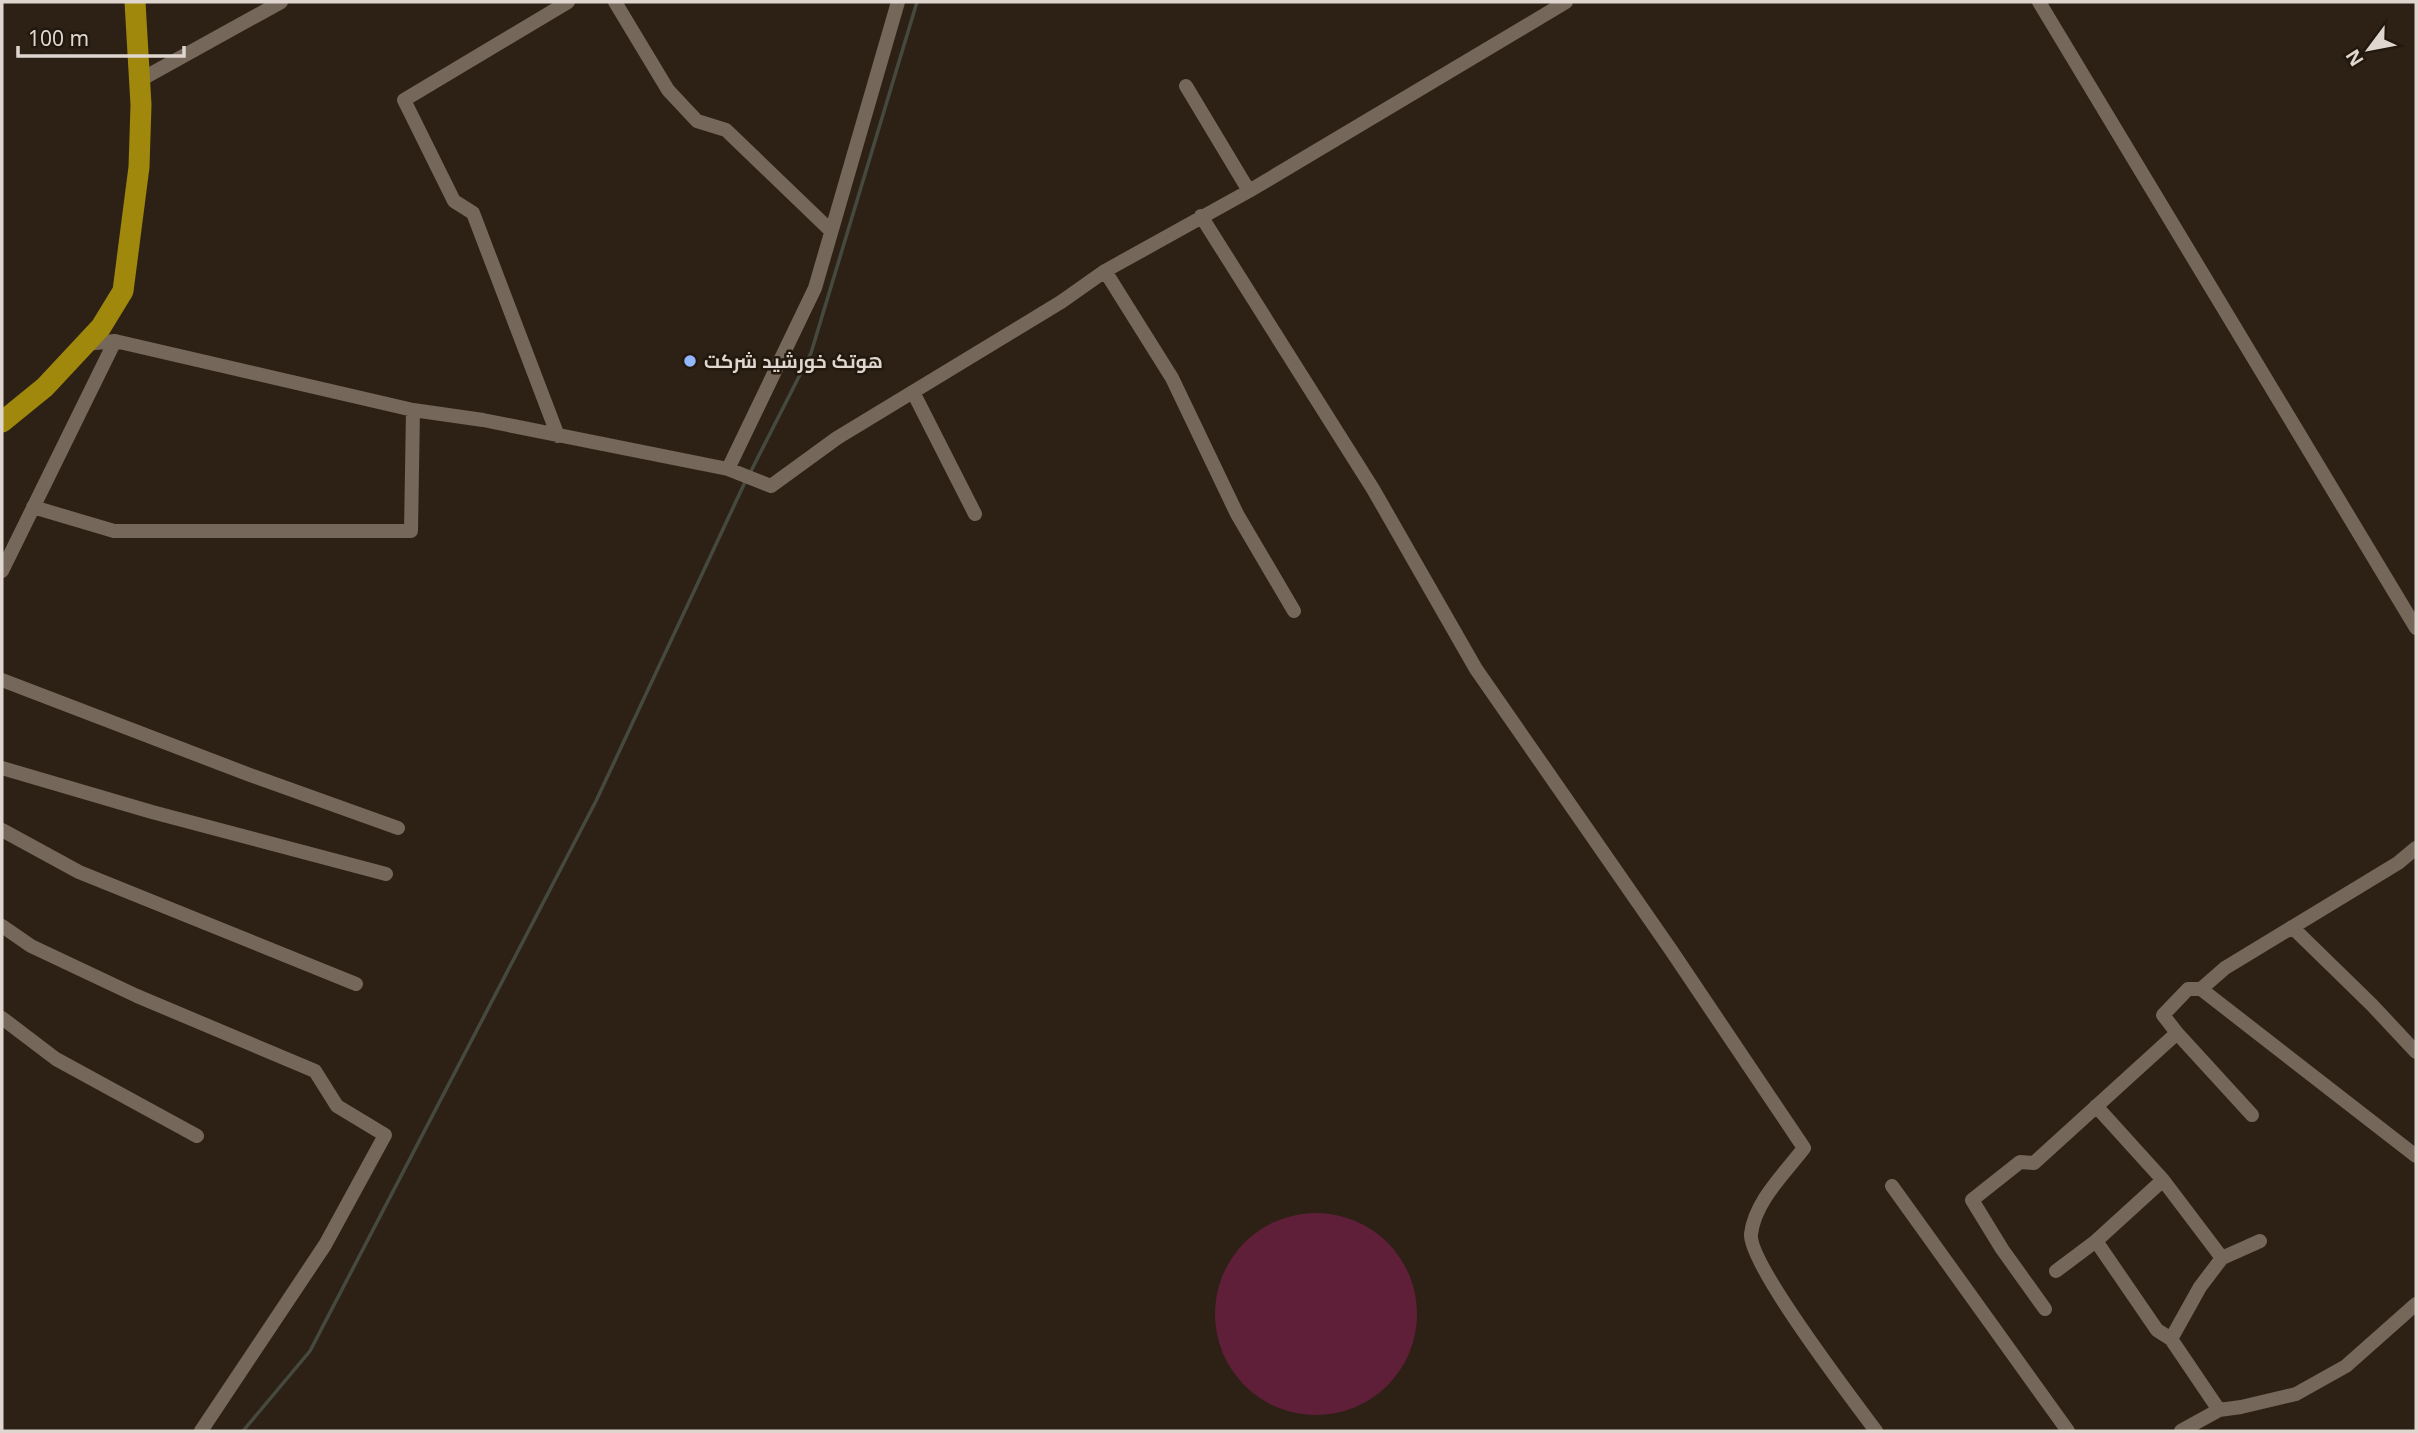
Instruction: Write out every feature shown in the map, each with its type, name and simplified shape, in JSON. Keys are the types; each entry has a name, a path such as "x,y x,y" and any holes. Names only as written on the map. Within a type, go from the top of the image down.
{"highway":[{"path":"2,422 45,387 101,327 123,291 139,167 140,80 135,2"}],"street":[{"path":"140,80 281,2"},
{"path":"558,436 473,213 454,201 404,100 568,2"},
{"path":"615,2 668,90 697,121 726,130 831,231"},
{"path":"728,469 815,288 898,2"},
{"path":"85,344 115,341 413,410 483,419 728,469 771,486 837,439 1061,302 1105,271 1249,191 1566,2"},
{"path":"2039,2 2416,628"},
{"path":"1186,86 1249,191"},
{"path":"1201,216 1373,489 1476,669 1671,950 1804,1148 1759,1207 1751,1236 1756,1258 1809,1339 1876,1431"},
{"path":"1105,271 1172,378 1237,514 1294,611"},
{"path":"2,571 115,341"},
{"path":"913,392 975,514"},
{"path":"33,507 114,531 411,531 413,410"},
{"path":"2,680 250,775 398,828"},
{"path":"2,768 152,812 386,874"},
{"path":"2,830 79,872 356,984"},
{"path":"2201,989 2225,968 2398,863 2416,848"},
{"path":"2,926 31,946 137,996 315,1071 337,1105 385,1135 325,1245 201,1431"},
{"path":"2292,928 2372,1005 2416,1052"},
{"path":"2252,1115 2163,1015 2188,989 2201,989 2416,1156"},
{"path":"2,1018 56,1059 197,1136"},
{"path":"2045,1309 2001,1249 1972,1200 2020,1162 2034,1163 2177,1033"},
{"path":"2096,1106 2163,1180 2222,1258"},
{"path":"2056,1271 2096,1241 2163,1180"},
{"path":"1892,1186 2068,1431"},
{"path":"2096,1241 2157,1330 2171,1339 2219,1410"},
{"path":"2171,1339 2200,1286 2222,1258 2260,1241"},
{"path":"2181,1431 2219,1410 2241,1408 2296,1394 2346,1366 2414,1310"}],"shaded area":[{"path":"1316,1213 1336,1215 1354,1221 1372,1230 1387,1243 1400,1258 1409,1276 1415,1294 1415,1334 1409,1352 1400,1370 1387,1385 1372,1398 1354,1407 1336,1413 1316,1415 1296,1413 1278,1407 1260,1398 1245,1385 1232,1370 1223,1352 1217,1334 1215,1314 1217,1294 1223,1276 1232,1258 1245,1243 1260,1230 1278,1221 1296,1215"}],"waterway":[{"path":"750,473 811,353 917,2"},
{"path":"243,1431 310,1351 596,801 746,480"}],"place":[{"name":"هوتک خورشید شرکت","path":"690,361"}]}
